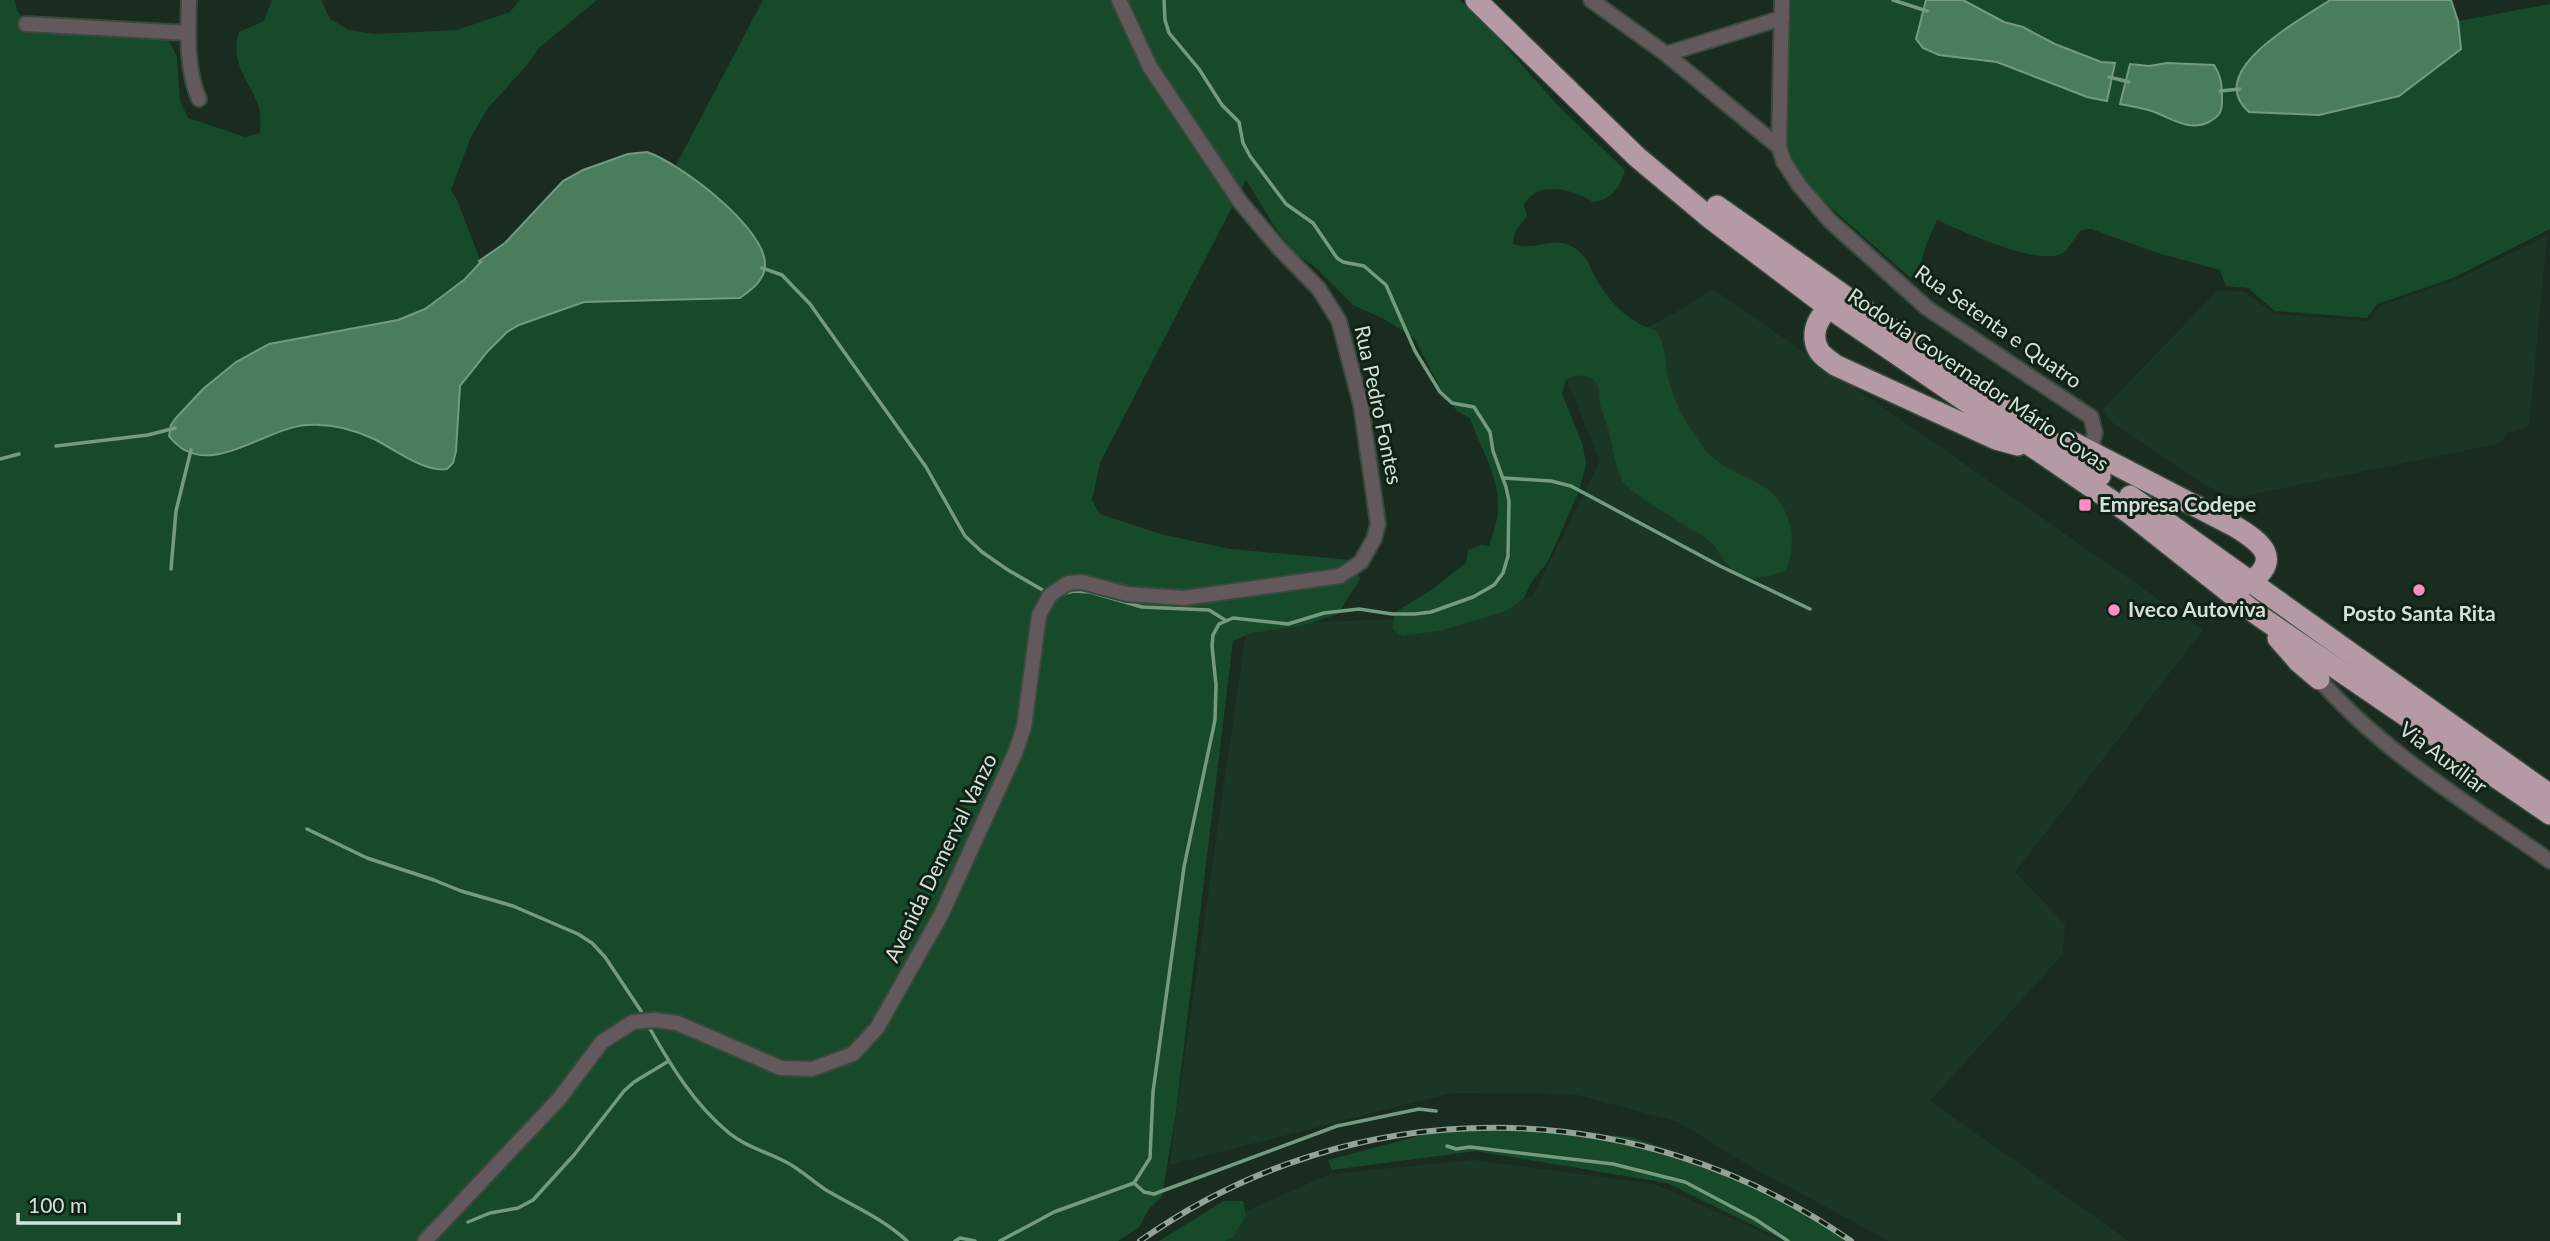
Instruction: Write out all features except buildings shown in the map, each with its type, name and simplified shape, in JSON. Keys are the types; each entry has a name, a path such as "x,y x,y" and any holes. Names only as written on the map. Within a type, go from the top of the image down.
{"highway":[{"name":"Rodovia Governador Mário Covas","path":"1476,0 1637,157 1710,218 1829,307 2251,582 2550,795"},
{"name":"Rodovia Governador Mário Covas","path":"1493,0 1644,144 1720,208 1857,303 2039,442 2206,572 2320,669 2550,814"},
{"path":"1857,303 1838,303 1829,307 1818,321 1815,334 1817,348 1835,365 1996,439 2039,442 2064,438 2227,522 2260,542 2265,549 2266,557 2261,572 2251,582 2236,584 2206,572"}],"street":[{"path":"189,0 188,33 194,89 199,99"},
{"name":"Rua Pedro Fontes","path":"1050,595 1068,583 1082,582 1127,594 1184,598 1340,576 1361,562 1374,539 1378,524 1361,405 1339,321 1319,289 1269,238 1241,203 1150,67 1119,0"},
{"path":"1591,0 1666,54 1779,147"},
{"path":"1779,147 1782,0"},
{"path":"1666,54 1782,18"},
{"path":"26,24 188,33"},
{"name":"Rua Setenta e Quatro","path":"1779,147 1788,171 1823,213 1903,289 1927,308 2091,417 2095,433 2090,451"},
{"name":"Avenida Demerval Vanzo","path":"425,1241 559,1099 602,1042 634,1021 677,1023 781,1068 811,1069 853,1054 877,1028 941,915 1016,751 1024,727 1039,615 1050,595"},
{"name":"Via Auxiliar","path":"2320,669 2350,713 2395,750 2550,861"}],"shaded area":[{"path":"0,0 15,0 17,10 25,22 169,41 177,57 180,101 188,118 245,137 260,133 260,115 238,62 236,53 239,32 264,21 272,0 321,0 330,19 349,30 375,34 457,30 510,12 520,0 597,0 539,48 487,109 470,139 451,190 481,262 465,279 425,309 398,320 269,344 203,389 191,403 177,447 204,454 225,454 294,427 323,425 371,437 431,469 453,463 460,386 488,351 507,332 519,325 584,302 732,299 741,218 676,165 763,0 1460,0 1490,29 1561,109 1625,170 1614,192 1600,201 1593,202 1556,189 1547,189 1530,197 1524,205 1527,216 1515,232 1513,244 1528,246 1564,243 1577,249 1610,300 1630,318 1656,331 1663,346 1674,398 1700,442 1721,464 1769,490 1785,510 1791,534 1789,559 1785,571 1773,575 1756,578 1738,574 1706,538 1647,502 1627,486 1617,467 1598,387 1588,377 1575,376 1566,379 1562,394 1583,446 1586,464 1579,491 1547,563 1532,581 1524,598 1506,611 1443,630 1403,636 1393,630 1394,613 1431,590 1466,563 1468,550 1481,545 1489,546 1498,513 1496,485 1470,418 1457,411 1444,395 1414,338 1384,319 1353,305 1314,266 1302,258 1275,227 1246,180 1100,463 1092,500 1100,514 1164,535 1231,549 1350,560 1360,579 1338,614 1304,625 1252,633 1233,641 1176,1112 1162,1196 1149,1209 1139,1227 1118,1241 0,1241"},
{"path":"1789,0 1926,0 1917,30 1939,55 1997,62 2087,97 2106,101 2115,63 2079,54 2034,32 1985,13 1963,0 2330,0 2273,38 2246,63 2239,76 2237,91 2249,112 2274,112 2461,49 2458,21 2550,4 2550,229 2453,278 2377,304 2367,318 2275,311 2248,288 2226,286 2220,270 2158,253 2091,229 2081,230 2064,252 2053,256 2038,256 1981,239 1937,220 1915,282 1797,175 1786,138 1784,90","holes":["2130,65 2149,66 2175,120 2142,108"]},
{"path":"1926,0 1963,0 2004,22 2023,27 2055,44 2101,62 2115,63 2107,101 2087,97 1997,62 1939,55 1923,48 1916,39"},
{"path":"2330,0 2451,0 2458,21 2461,49 2399,96 2319,115 2249,112 2238,96 2238,80 2246,64 2279,33"},
{"path":"2167,63 2214,65 2222,86 2222,105 2218,116 2202,125 2187,125 2152,111 2120,104 2130,64 2149,66"},
{"path":"647,152 662,158 699,183 752,233 762,250 765,265 757,284 740,298 584,302 519,325 507,332 460,386 456,451 453,463 447,469 420,464 366,435 333,426 307,425 290,428 235,450 217,454 200,455 183,449 169,436 171,425 176,418 203,389 236,362 269,344 398,320 425,309 465,279 481,262 479,261 505,243 563,181 583,170 628,154"},
{"path":"2547,236 2529,426 2506,433 2503,440 2497,444 2239,497 2207,486 2109,420 2102,410 2218,290 2245,292 2274,314 2369,321 2380,306 2454,281"},
{"path":"1713,289 2203,630 2015,872 2065,924 2063,954 1930,1101 2129,1241 1889,1241 1750,1166 1678,1122 1574,1094 1452,1093 1169,1165 1247,625 1443,617 1533,596 1600,461 1563,371 1673,314"},
{"path":"1541,1129 1631,1137 1725,1169 1836,1230 1846,1241 1785,1241 1667,1183 1476,1151 1332,1170 1328,1160 1441,1130"},
{"path":"1473,1160 1654,1184 1782,1241 1205,1241 1242,1213 1330,1174"},
{"path":"1224,1201 1243,1201 1246,1216 1233,1237 1225,1241 1159,1241"}],"waterway":[{"path":"1000,1241 1054,1212 1134,1183 1150,1158 1153,1092 1184,867 1215,720 1216,685 1212,646 1213,635 1219,624 1233,618 1288,624 1324,613 1359,609 1392,614 1431,612 1473,597 1494,585 1503,573 1508,556 1509,501 1493,451 1490,432 1474,407 1452,403 1440,392 1415,351 1386,285 1364,266 1343,262 1337,258 1313,223 1286,204 1250,156 1243,143 1239,122 1222,105 1199,69 1169,33 1164,0"},
{"path":"1893,0 1927,11"},
{"path":"2109,77 2129,82"},
{"path":"2220,91 2240,89"},
{"path":"762,268 782,275 810,304 926,467 965,536 1008,570 1046,592"},
{"path":"56,446 148,435 175,428"},
{"path":"171,569 176,511 191,450"},
{"path":"0,459 19,454"},
{"path":"1504,478 1551,481 1571,486 1720,566 1810,609"},
{"path":"1060,595 1073,591 1090,592 1142,607 1209,610 1225,620"},
{"path":"307,829 367,858 513,906 578,934 592,943 605,957 641,1011"},
{"path":"649,1027 694,1097 729,1133 749,1146 791,1165 826,1190 888,1226 907,1241"},
{"path":"468,1222 490,1213 518,1208 533,1200 574,1155 624,1091 667,1062"},
{"path":"1134,1183 1144,1192 1154,1194 1337,1126 1419,1109 1436,1111"},
{"path":"1447,1146 1613,1164 1685,1182 1755,1219 1788,1241"},
{"path":"955,1241 960,1238 975,1241"}],"railway":[{"path":"1140,1241 1223,1191 1311,1156 1402,1135 1495,1128 1588,1135 1679,1156 1767,1192 1851,1241"}],"place":[{"name":"Empresa Codepe","path":"2085,505"},
{"name":"Posto Santa Rita","path":"2419,590"},
{"name":"Iveco Autoviva","path":"2114,610"}]}
